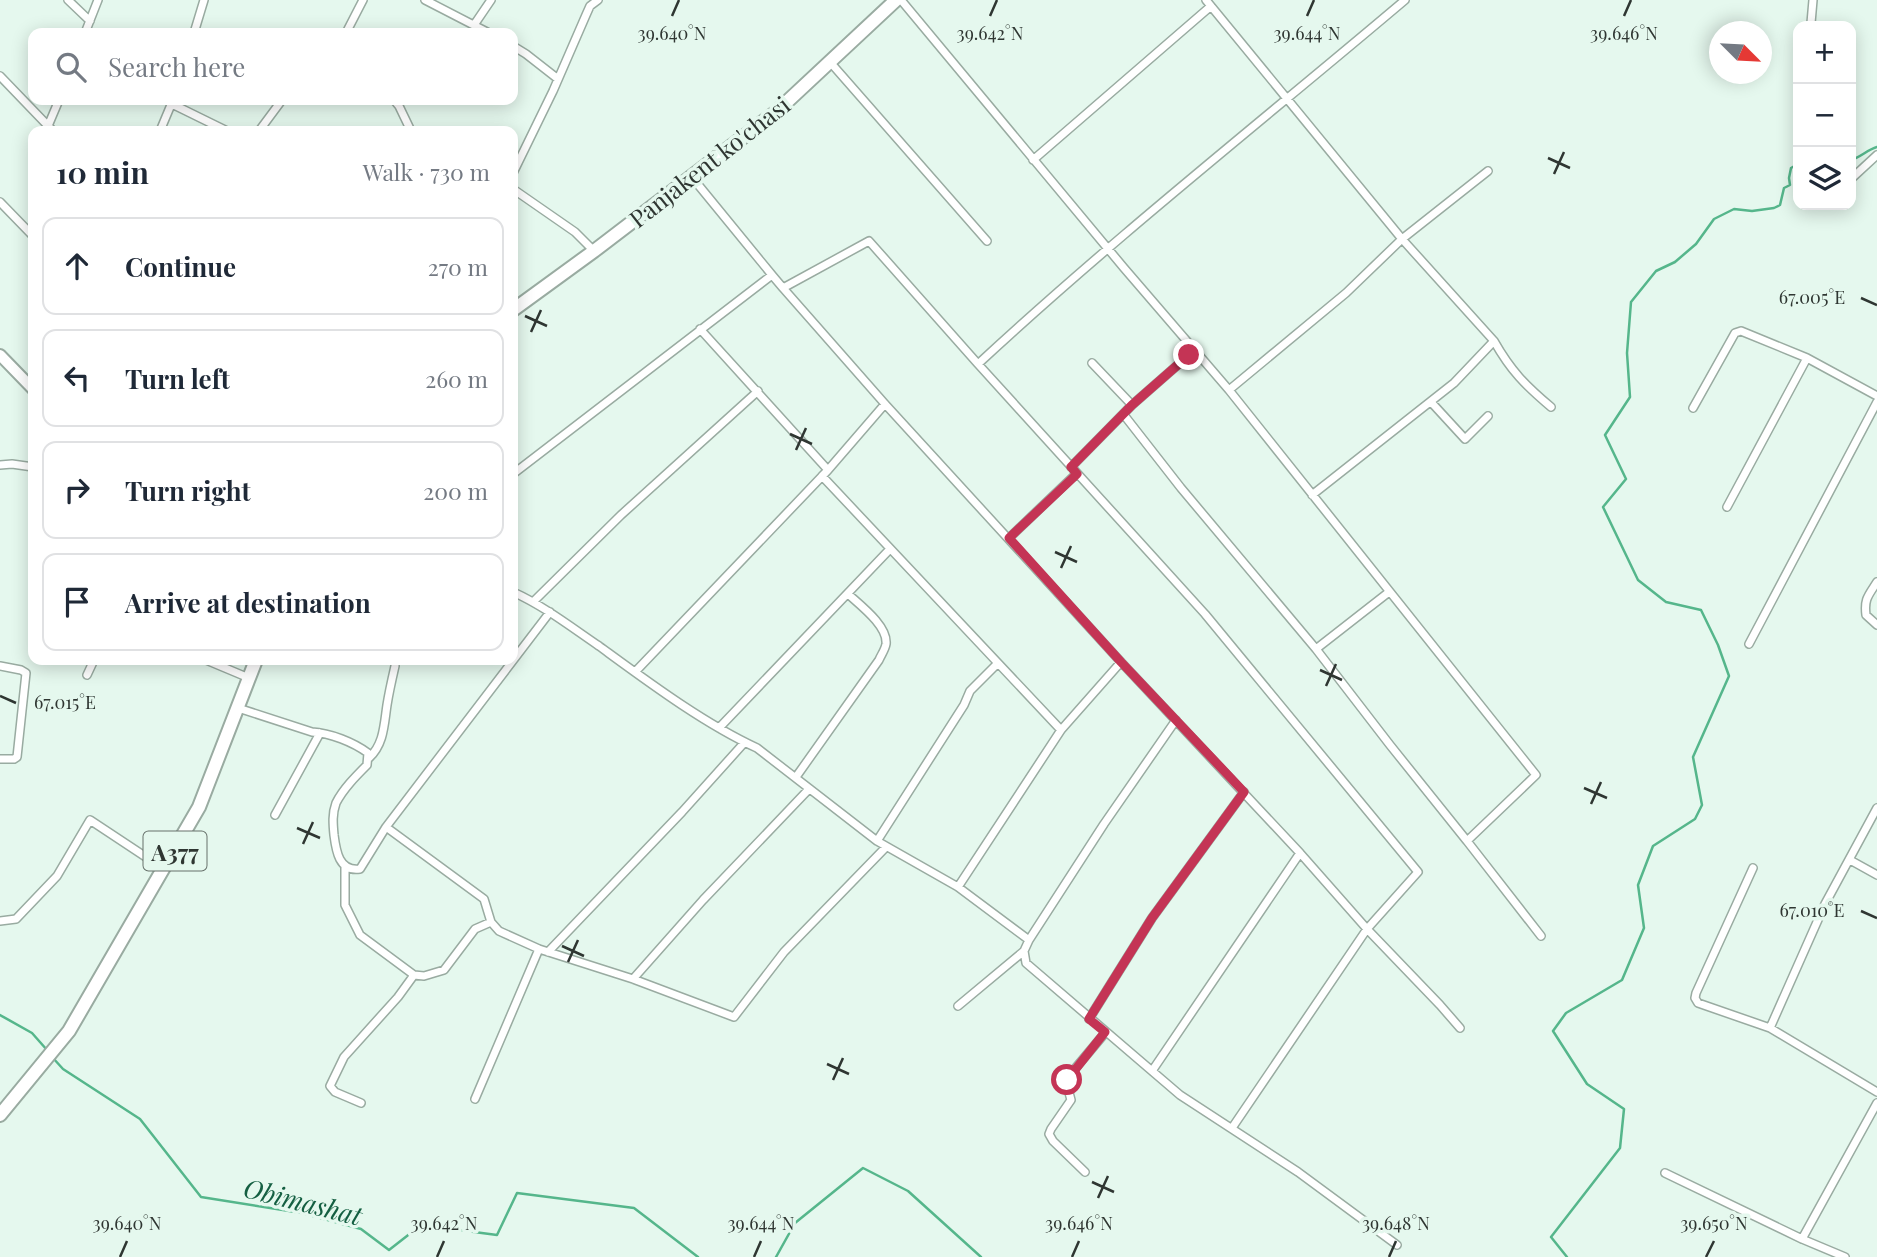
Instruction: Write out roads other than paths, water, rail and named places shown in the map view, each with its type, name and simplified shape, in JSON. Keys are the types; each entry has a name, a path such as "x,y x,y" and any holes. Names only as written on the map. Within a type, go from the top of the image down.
{"main road":[{"name":"Panjakent ko'chasi","path":"518,306 776,112 898,0"},
{"path":"0,355 28,380"},
{"name":"A377","path":"0,1115 69,1031 200,807 254,665"}],"street":[{"path":"68,0 90,21"},
{"path":"87,28 98,0"},
{"path":"196,28 204,0"},
{"path":"349,28 363,0"},
{"path":"425,0 480,28"},
{"path":"474,25 491,0"},
{"path":"518,163 590,6 598,0"},
{"path":"898,0 1229,390 1536,775 1467,841"},
{"path":"978,364 1107,248 1405,0"},
{"path":"1811,21 1813,0"},
{"path":"1033,160 1208,3 1402,239 1494,341 1524,384 1551,407"},
{"path":"518,50 558,79"},
{"path":"830,62 987,241"},
{"path":"0,76 48,126"},
{"path":"52,126 58,105"},
{"path":"162,126 172,105"},
{"path":"179,105 218,126"},
{"path":"263,126 278,105"},
{"path":"398,105 409,126"},
{"path":"1856,174 1877,155"},
{"path":"1229,390 1346,293 1402,239 1488,171"},
{"path":"691,176 783,288 885,404 1460,1028"},
{"path":"518,193 575,232 594,251"},
{"path":"0,202 28,231"},
{"path":"783,288 869,240 1205,614 1418,872 1367,929 1232,1128"},
{"path":"518,470 772,275"},
{"path":"700,329 828,470"},
{"path":"1693,408 1735,334 1741,331 1807,358 1877,396"},
{"path":"1312,495 1454,383 1494,341"},
{"path":"1009,538 1132,405 1195,352"},
{"path":"1727,506 1807,358"},
{"path":"1092,363 1132,405"},
{"path":"534,601 621,515 758,391"},
{"path":"1430,402 1465,439 1488,416"},
{"path":"1749,645 1877,402"},
{"path":"635,672 828,470 885,404"},
{"path":"1124,415 1181,488 1316,649 1541,936"},
{"path":"0,465 28,466"},
{"path":"828,470 822,476 1060,730"},
{"path":"719,727 890,549"},
{"path":"1877,582 1865,599 1866,615 1877,625"},
{"path":"1316,649 1389,592"},
{"path":"518,594 550,611 635,672 744,743 757,748 877,841 957,887 1029,940"},
{"path":"796,777 879,660 886,646 880,626 848,594"},
{"path":"518,653 550,611"},
{"path":"957,887 1060,730 1121,662"},
{"path":"877,841 964,705 970,691 997,664"},
{"path":"86,675 91,665"},
{"path":"218,665 249,678"},
{"path":"395,666 383,734 367,765 337,801 332,817 336,855 345,866 355,870 360,869 386,827 509,665"},
{"path":"0,666 26,673 17,757 0,759"},
{"path":"238,708 341,739 366,751 369,758"},
{"path":"958,1006 1024,951 1104,824 1177,720"},
{"path":"275,815 320,733"},
{"path":"548,952 744,743"},
{"path":"632,979 809,789"},
{"path":"1089,1019 1152,918 1244,792"},
{"path":"1770,1028 1825,904 1877,808"},
{"path":"0,922 16,919 57,876 90,820 164,869"},
{"path":"386,827 484,899 491,922 499,931 539,950 632,979 734,1017 784,952 886,847"},
{"path":"1152,1072 1300,853"},
{"path":"1850,860 1877,875"},
{"path":"345,866 345,905 360,934 414,975 424,976 444,971 475,929 491,922"},
{"path":"1753,868 1695,999 1698,1003 1770,1028 1877,1092"},
{"path":"475,1099 539,950"},
{"path":"1024,951 1026,963 1180,1095 1298,1172 1397,1245"},
{"path":"361,1103 335,1092 330,1086 344,1057 398,997 414,975"},
{"path":"1085,1172 1049,1134 1072,1100 1067,1085 1068,1077 1105,1032"},
{"path":"1802,1239 1877,1103"},
{"path":"1665,1173 1845,1257"}],"waterway":[{"name":"Obimashat","path":"1856,158 1877,147"},
{"name":"Obimashat","path":"1567,1257 1551,1237 1620,1148 1624,1109 1587,1084 1553,1031 1566,1013 1622,980 1644,928 1638,885 1653,846 1695,819 1702,805 1693,757 1729,676 1701,610 1666,602 1638,580 1603,507 1626,479 1605,435 1630,397 1627,353 1631,302 1656,271 1675,262 1696,244 1714,219 1734,209 1752,211 1780,205 1784,188 1790,185 1789,178 1793,167"},
{"name":"Obimashat","path":"0,1015 32,1033 47,1050"},
{"name":"Obimashat","path":"53,1058 63,1069 140,1119 201,1197 302,1213 361,1229 389,1250 421,1225 497,1235 517,1193 634,1208 698,1257"},
{"name":"Obimashat","path":"776,1257 795,1223 863,1168 908,1191 981,1257"}]}
